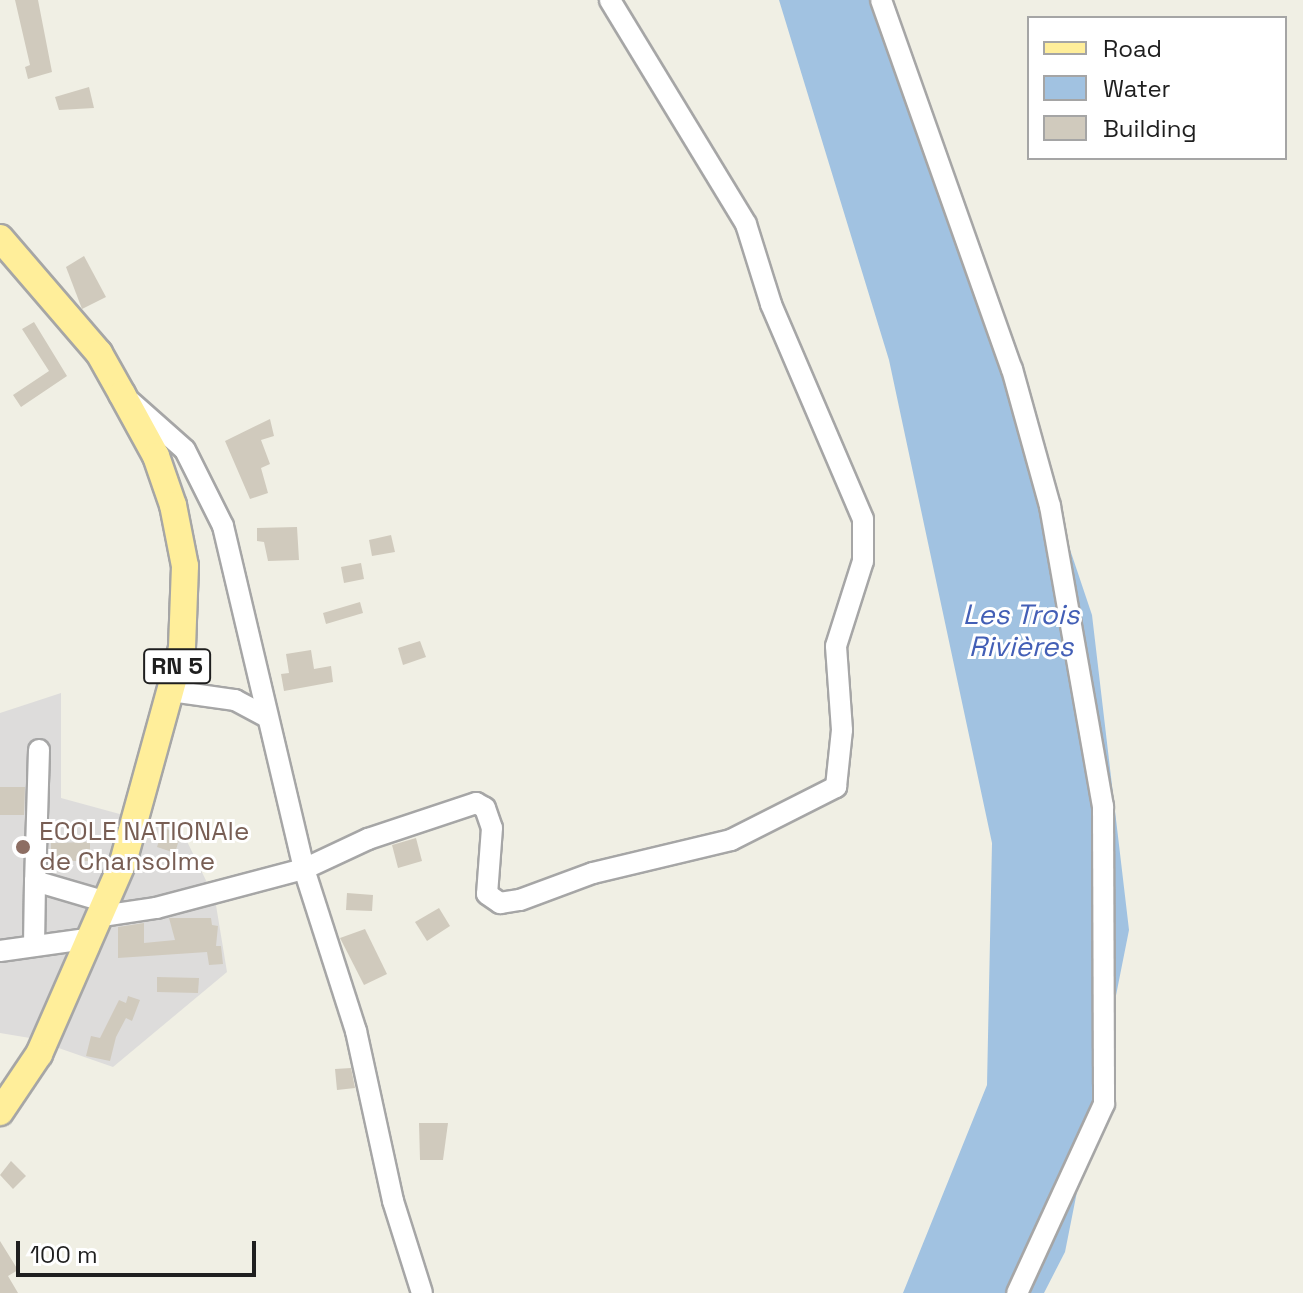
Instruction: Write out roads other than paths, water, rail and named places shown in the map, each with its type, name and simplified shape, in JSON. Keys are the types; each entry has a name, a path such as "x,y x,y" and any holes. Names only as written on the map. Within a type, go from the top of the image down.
{"main road":[{"name":"RN 5","path":"0,238 99,353 156,456 173,505 185,566 182,648 100,919 39,1054 0,1112"}],"street":[{"path":"0,951 34,946 100,919 156,908 304,869 368,839 476,803 485,808 492,828 487,894 500,903 520,900 593,873 731,840 825,795 841,776 836,646 863,561 863,519 777,319 746,224 721,176 642,61 610,0"},
{"path":"881,0 1012,369 1047,493 1103,806 1104,1104 1017,1293"},
{"path":"122,394 185,450 223,526 304,869 356,1031 393,1201 422,1293"},
{"path":"171,691 235,700 267,717"},
{"path":"34,946 39,750"},
{"path":"35,881 100,919"}],"water":[{"name":"Les Trois Rivières","path":"779,0 879,0 902,49 1092,615 1129,930 1065,1252 1044,1293 903,1293 987,1085 992,843 889,360"}],"place":[{"name":"ECOLE NATIONAle de Chansolme","path":"23,847"}]}
